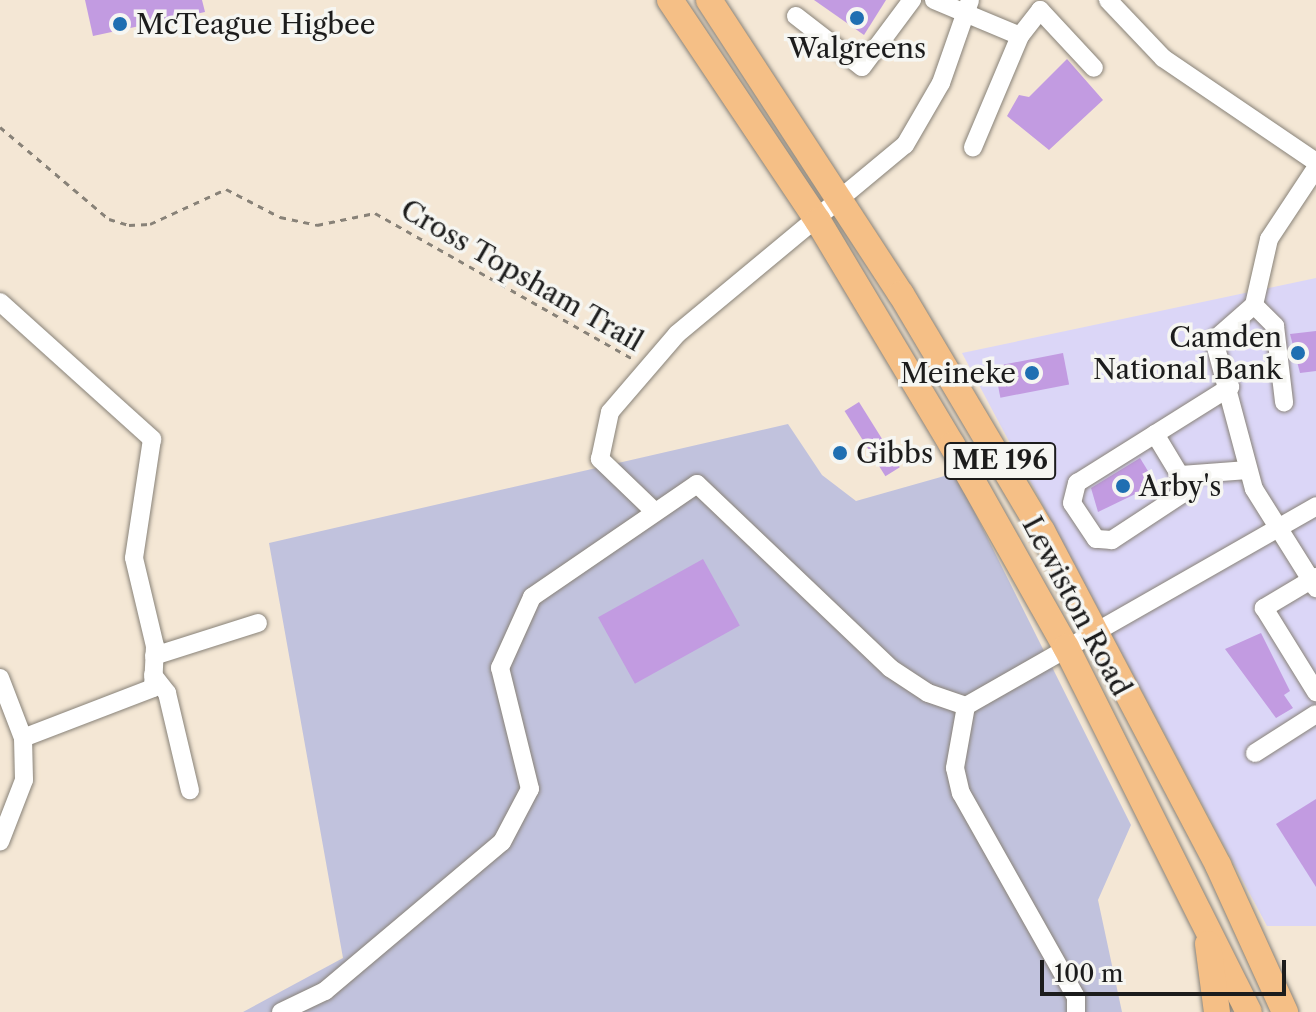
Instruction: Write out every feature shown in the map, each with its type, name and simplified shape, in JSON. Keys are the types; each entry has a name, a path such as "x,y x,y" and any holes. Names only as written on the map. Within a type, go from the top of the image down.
{"highway":[{"name":"Lewiston Road","path":"670,0 818,221 1066,647 1249,1012"},
{"name":"Lewiston Road","path":"709,0 840,200 1096,630 1285,1012"},
{"path":"1205,921 1217,1012"}],"street":[{"path":"796,16 862,67 912,0"},
{"path":"934,0 967,9 1020,36"},
{"path":"1108,0 1163,58 1316,162"},
{"path":"973,147 1020,36 1046,5 1094,68"},
{"path":"653,510 600,459 603,425 645,368 818,221 921,122 967,9"},
{"path":"1316,168 1269,239 1254,305 1214,340 1230,387 1248,470 1277,524 1314,582 1264,608 1316,692"},
{"path":"0,302 152,439 134,558 154,656 153,688 23,738"},
{"path":"1254,305 1275,326 1284,402"},
{"path":"1155,434 1181,475 1182,494 1107,542 1090,535 1075,511 1073,487 1155,434 1230,387"},
{"path":"1181,475 1248,470"},
{"path":"281,1012 325,991 502,842 530,789 500,668 532,597 653,510 697,484 890,668 928,693 966,706"},
{"path":"1076,1012 1076,997 961,793 955,768 966,706 1277,524 1316,506"},
{"path":"154,656 258,623"},
{"path":"153,675 167,693 190,790"},
{"path":"0,678 23,738 24,780 0,842"},
{"path":"1255,753 1316,714"}],"path":[{"name":"Cross Topsham Trail","path":"0,127 109,219 129,225 150,224 226,189 280,217 317,225 375,213 645,368"}],"shaded area":[{"path":"1316,278 1316,926 1267,926 962,353"},
{"path":"788,424 822,475 856,501 955,473 1131,825 1098,900 1122,1012 243,1012 343,958 269,543"}],"building":[{"name":"McTeague Higbee","path":"85,0 202,0 205,12 93,36"},
{"name":"Walgreens","path":"814,0 886,0 864,35"},
{"path":"1067,59 1103,100 1049,150 1007,116 1019,95 1029,97"},
{"path":"1316,331 1316,371 1300,373 1290,334"},
{"name":"Meineke","path":"1063,353 1069,384 1000,398 994,366"},
{"path":"859,402 900,467 885,476 845,411"},
{"name":"Arby's","path":"1140,458 1156,484 1098,512 1091,488"},
{"path":"703,559 740,625 635,684 598,617"},
{"path":"1261,633 1290,691 1284,695 1293,708 1276,718 1225,649"},
{"path":"1316,799 1316,887 1276,824"}],"place":[{"name":"Walgreens","path":"857,18"},
{"name":"McTeague Higbee","path":"120,24"},
{"name":"Camden National Bank","path":"1298,353"},
{"name":"Meineke","path":"1032,373"},
{"name":"Gibbs","path":"840,453"},
{"name":"Arby's","path":"1123,486"}]}
